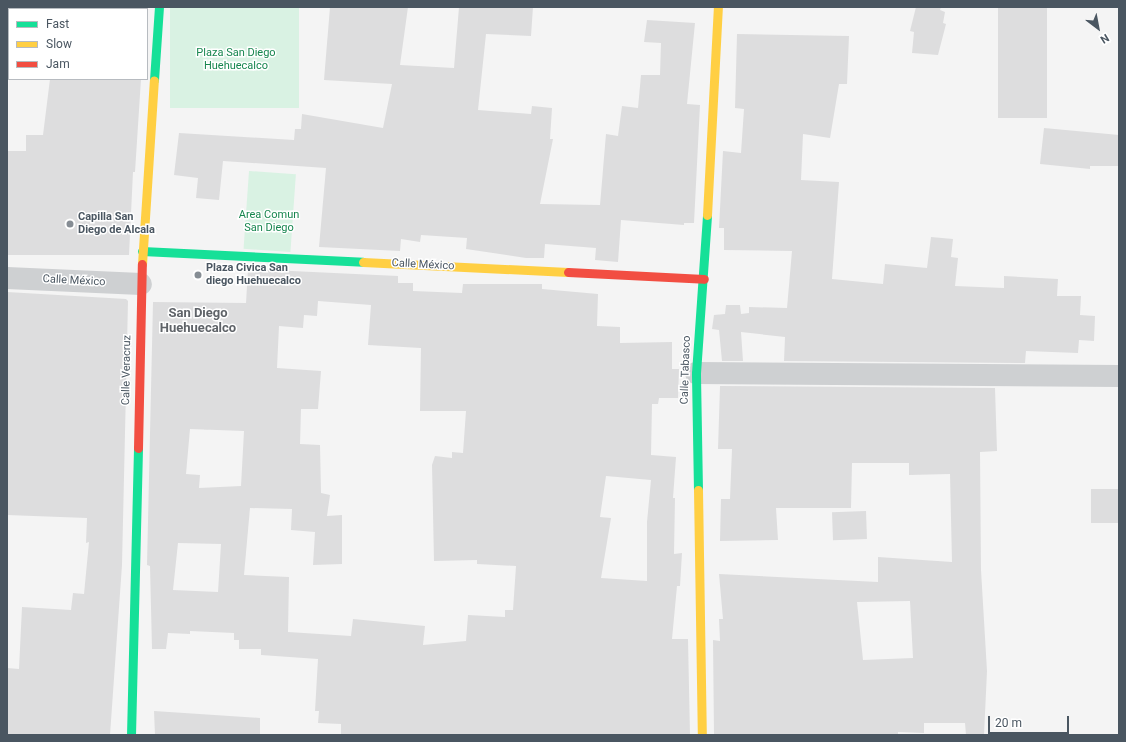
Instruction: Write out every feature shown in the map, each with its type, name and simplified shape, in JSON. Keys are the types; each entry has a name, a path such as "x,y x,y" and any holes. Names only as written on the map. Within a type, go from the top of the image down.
{"street":[{"name":"Calle Veracruz","path":"131,735 142,251 159,7"},
{"name":"Calle Tabasco","path":"702,735 696,373 704,279 718,7"},
{"name":"Calle México","path":"142,251 704,279"},
{"name":"Calle México","path":"7,278 141,284"},
{"path":"696,373 1119,376"}],"green space":[{"name":"Plaza San Diego Huehuecalco","path":"170,7 299,7 299,108 170,108"},
{"name":"Area Comun San Diego","path":"249,171 296,174 290,252 244,249"}],"building":[{"path":"330,7 408,7 400,65 454,68 459,7 533,7 531,36 486,34 478,110 531,114 532,106 552,108 550,139 553,139 540,204 600,205 606,134 618,136 622,106 638,108 641,75 660,75 661,43 644,42 647,20 695,23 687,104 700,105 694,223 684,223 684,225 621,220 618,262 595,260 596,248 545,244 544,258 526,258 466,249 467,238 421,235 420,242 401,239 400,251 319,247 326,168 223,161 219,200 196,198 198,178 174,175 179,133 294,140 295,129 301,129 302,114 383,128 392,84 324,80"},
{"path":"916,7 941,7 940,10 945,12 943,23 946,24 938,55 912,53 914,32 910,31"},
{"path":"998,7 1047,7 1047,118 998,118"},
{"path":"737,34 849,36 847,84 839,84 830,138 803,134 801,180 839,182 832,279 883,284 885,264 927,268 931,237 953,239 951,257 958,258 955,286 1004,288 1004,276 1058,279 1057,296 1081,296 1080,315 1095,316 1094,341 1079,340 1078,353 1026,351 1025,363 784,361 785,337 741,332 743,361 722,361 719,330 712,329 714,315 725,314 726,305 740,305 741,314 749,313 749,307 787,308 792,251 724,250 724,228 719,228 723,151 741,153 744,109 735,108"},
{"path":"50,80 141,80 135,172 133,172 129,255 7,255 7,151 26,151 26,135 43,135"},
{"path":"1044,128 1119,135 1119,166 1090,166 1090,169 1040,164"},
{"path":"248,269 398,276 398,283 413,283 413,291 462,293 463,284 542,284 542,289 598,294 597,326 620,327 620,343 672,342 672,369 679,369 678,398 659,398 658,404 652,404 651,455 676,457 673,498 675,498 674,554 682,553 680,586 677,586 672,639 688,639 690,735 341,735 341,724 318,723 319,711 315,711 318,659 261,655 261,649 239,649 239,640 234,640 234,633 190,631 190,634 168,633 166,649 152,649 150,566 147,565 153,302 246,303","holes":["318,301 371,305 368,345 421,348 420,411 466,411 463,453 452,452 452,458 435,456 432,465 434,561 477,560 477,564 516,566 513,610 505,610 505,617 468,615 466,641 423,645 425,626 353,619 351,636 288,632 289,577 244,575 250,508 292,509 291,530 315,532 313,565 342,564 342,515 327,516 330,495 321,493 320,445 300,444 301,409 318,409 321,371 277,368 279,326 303,328 304,315 317,316","190,429 244,431 241,486 199,488 200,475 186,474","606,476 651,480 647,522 647,581 601,578 611,518 600,517","178,543 221,544 218,592 173,590"]},
{"path":"7,292 126,299 128,301 122,565 110,735 7,735 7,668 19,669 22,607 71,610 73,593 84,594 89,542 86,543 87,518 7,515"},
{"path":"720,386 995,388 997,451 980,452 981,570 987,671 984,735 966,735 965,723 924,723 924,733 898,732 898,735 714,735 713,640 720,641 719,619 723,619 719,574 878,582 878,557 952,562 950,474 909,475 909,463 852,463 851,508 776,508 778,540 720,541 721,499 730,499 732,449 718,449","holes":["910,601 913,658 863,660 857,602"]},
{"path":"1091,489 1119,489 1119,523 1091,523"},
{"path":"866,511 867,539 833,540 832,512"},
{"path":"154,711 260,718 260,735 155,735"}],"traffic: fast":[{"path":"154,80 159,7"},
{"path":"698,490 696,373 707,215"},
{"path":"142,251 363,262"},
{"path":"131,735 138,448"}],"traffic: slow":[{"path":"707,215 718,7"},
{"path":"142,264 154,80"},
{"path":"363,262 568,272"},
{"path":"698,490 702,735"}],"traffic: jam":[{"path":"138,448 142,264"},
{"path":"568,272 704,279"}],"place":[{"name":"Capilla San Diego de Alcala","path":"70,224"},
{"name":"Plaza Civica San diego Huehuecalco","path":"198,275"}],"district":[{"name":"San Diego Huehuecalco","path":"198,322"}]}
